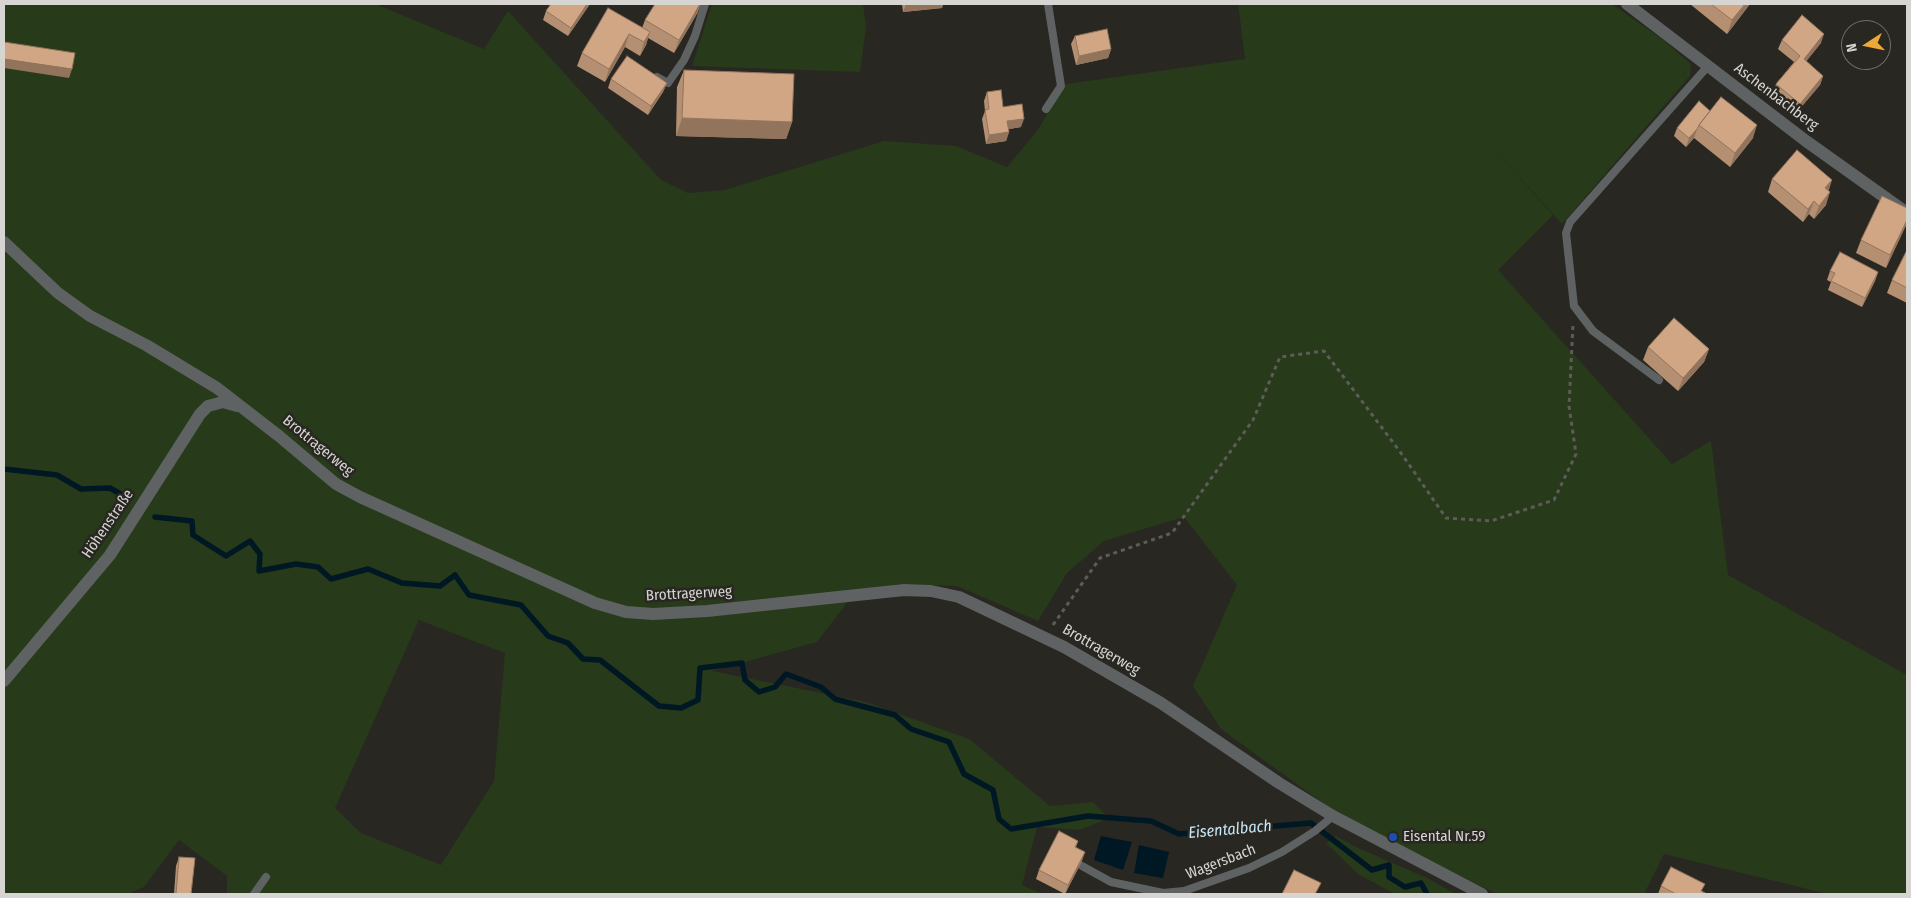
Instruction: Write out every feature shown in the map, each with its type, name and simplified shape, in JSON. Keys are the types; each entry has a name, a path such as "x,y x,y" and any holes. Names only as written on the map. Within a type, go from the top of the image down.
{"street":[{"name":"Aschenbachberg","path":"1627,4 1868,187 1907,213"},
{"name":"Brottragerweg","path":"4,242 58,293 90,316 154,350 217,388 280,436 319,471 360,497 595,603 626,612 653,614 707,612 904,590 931,591 959,597 1045,637 1161,703 1279,784 1333,816 1482,894"},
{"name":"Höhenstraße","path":"4,681 110,555 200,414 208,406 223,402 242,407"}],"lane":[{"path":"651,74 668,83 684,60 695,36 705,4"},
{"path":"1046,109 1061,86 1048,4"},
{"path":"1659,380 1593,331 1574,306 1566,233 1570,222 1708,66"},
{"name":"Wagersbach","path":"1082,866 1111,882 1163,893 1184,891 1249,868 1282,852 1315,831 1333,816"},
{"path":"254,894 266,877"}],"path":[{"path":"1045,637 1100,558 1172,533 1253,420 1280,357 1324,351 1401,453 1446,518 1491,521 1554,500 1576,454 1569,406 1574,306"}],"green space":[{"path":"4,4 375,4 484,49 508,11 661,180 688,193 725,190 884,141 956,146 1007,167 1037,131 1066,84 1245,59 1238,4 1612,4 1662,39 1691,64 1690,76 1562,224 1492,147 1553,215 1498,270 1672,464 1711,441 1728,575 1907,675 1907,894 1828,894 1664,854 1644,894 1497,894 1341,816 1221,729 1193,686 1237,585 1184,517 1104,541 1067,573 1038,621 957,586 899,584 856,591 817,642 712,671 866,702 969,739 1050,806 1093,802 1109,818 1080,830 1037,827 1022,885 1042,894 227,894 227,876 179,840 144,887 127,894 4,894","holes":["419,620 505,653 494,781 441,865 361,833 335,808"]},
{"path":"712,4 863,4 866,27 860,72 692,66"},
{"path":"1336,836 1358,848 1425,877 1456,894 1395,894 1358,874 1326,843"}],"water":[{"path":"1101,836 1132,842 1123,870 1094,860"},
{"path":"1139,845 1169,852 1163,878 1134,873"}],"building":[{"path":"551,4 587,4 571,28 546,11"},
{"path":"655,4 700,4 679,40 645,20"},
{"path":"1711,4 1745,4 1732,20"},
{"path":"608,8 650,32 644,42 629,34 609,69 582,53"},
{"path":"1802,15 1824,34 1804,59 1823,76 1800,104 1776,84 1800,56 1782,40"},
{"path":"1107,29 1111,49 1079,56 1075,36"},
{"path":"4,42 75,53 72,69 4,59"},
{"path":"627,56 667,83 651,106 611,79"},
{"path":"684,70 794,74 792,122 682,118"},
{"path":"1001,90 1003,107 1022,104 1024,119 1007,121 1009,132 989,135 985,110 989,109 987,92"},
{"path":"1721,97 1757,125 1735,153 1699,125"},
{"path":"1699,101 1710,111 1689,138 1677,128"},
{"path":"1797,150 1832,180 1825,188 1830,192 1819,206 1814,201 1808,209 1772,179"},
{"path":"1882,196 1907,208 1907,220 1890,255 1861,240"},
{"path":"1907,250 1907,288 1892,280"},
{"path":"1840,252 1878,272 1865,298 1831,281 1835,273 1830,271"},
{"path":"1674,318 1709,349 1683,378 1648,347"},
{"path":"1059,831 1078,841 1075,847 1085,852 1068,885 1039,870"},
{"path":"179,857 195,858 191,894 176,894"},
{"path":"1671,867 1705,884 1701,891 1707,894 1676,894 1661,886"},
{"path":"1294,870 1321,883 1315,894 1282,894"}],"waterway":[{"name":"Eisentalbach","path":"4,469 57,475 81,489 110,488 129,499"},
{"name":"Eisentalbach","path":"155,517 192,521 193,535 226,556 250,541 260,554 259,571 296,564 318,567 331,579 368,569 402,583 440,586 455,575 469,595 521,605 548,636 568,643 583,659 600,660 659,706 681,708 698,700 700,668 742,663 745,680 759,692 775,687 786,674 821,687 835,699 895,715 911,729 949,742 964,774 993,790 999,819 1011,829 1088,816 1151,821 1179,834 1311,823 1372,870 1389,865 1389,877 1405,887 1421,883 1427,894"}],"place":[{"name":"Eisental Nr.59","path":"1393,837"}]}
